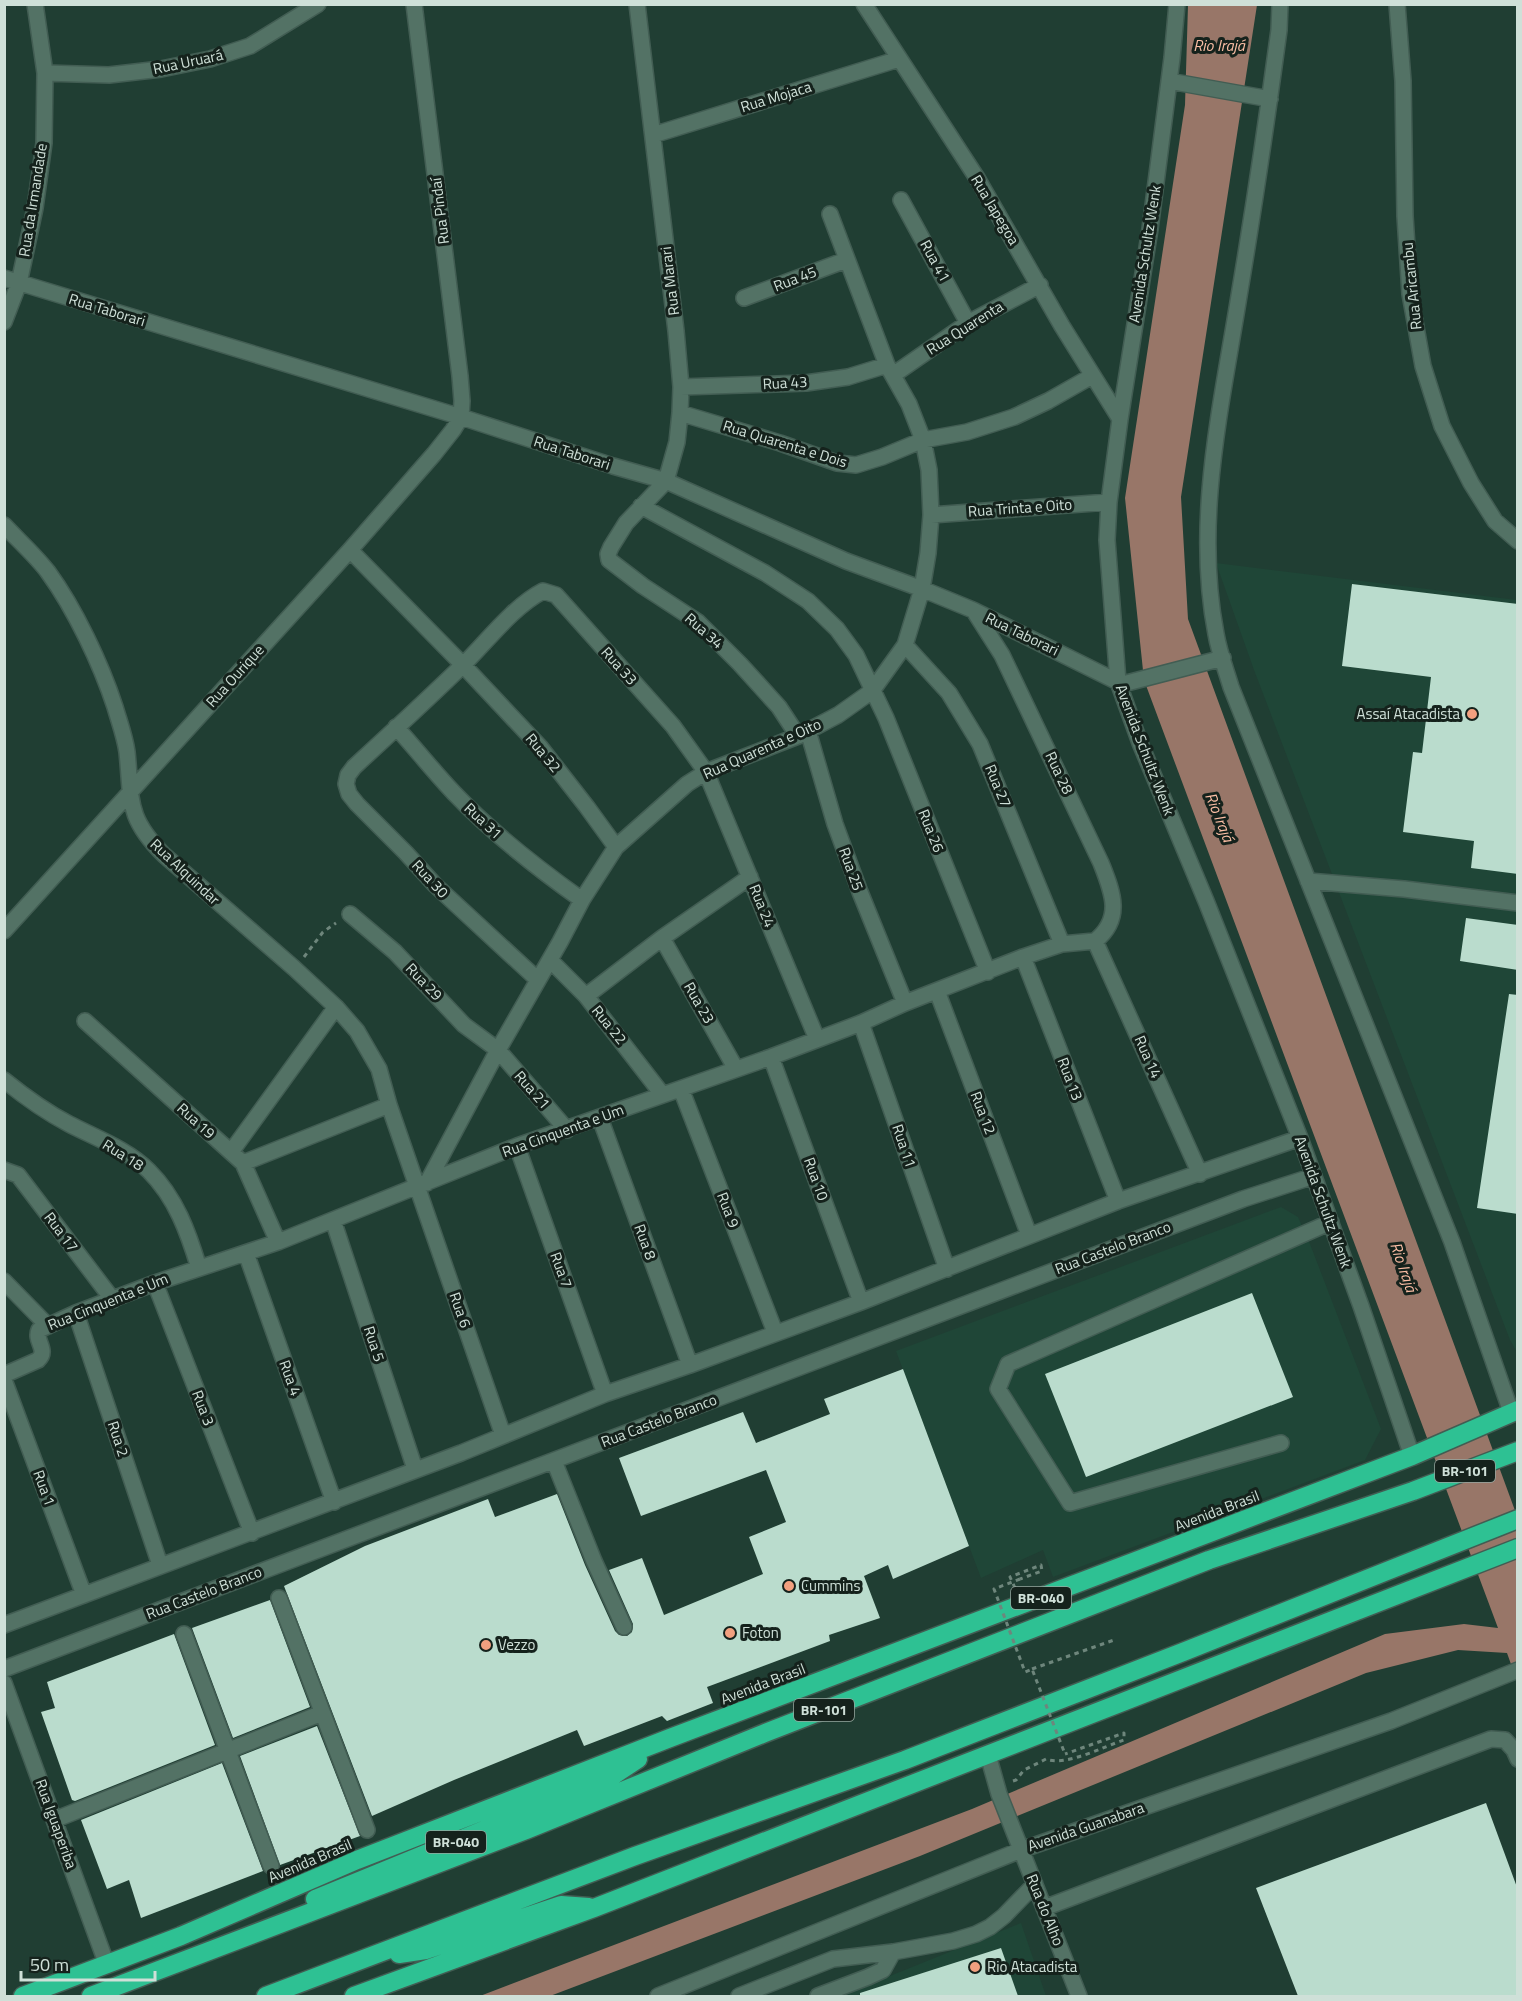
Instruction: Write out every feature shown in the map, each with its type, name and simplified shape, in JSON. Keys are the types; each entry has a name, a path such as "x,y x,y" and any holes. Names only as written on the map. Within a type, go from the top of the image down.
{"highway":[{"name":"Avenida Brasil","path":"23,1996 181,1936 357,1860 670,1738 1412,1456 1508,1414"},
{"name":"BR-101","path":"239,1941 1209,1560 1413,1491 1518,1451"},
{"path":"266,1996 635,1856 916,1755 1518,1519"},
{"path":"354,1996 594,1908 1518,1548"},
{"name":"BR-040","path":"92,1996 239,1941 296,1906 608,1779 670,1738"},
{"path":"362,1960 426,1950 561,1905 594,1908"}],"street":[{"name":"Rua da Irmandade","path":"4,322 12,280 37,198 44,143 45,74 34,4"},
{"name":"Rua Uruará","path":"45,74 109,75 161,69 210,59 250,46 318,4"},
{"name":"Rua Pindaí","path":"414,4 460,376 462,401 460,417"},
{"name":"Rua Marari","path":"615,538 641,506 666,481 677,442 680,413 681,387 637,4"},
{"name":"Rua Japegoa","path":"864,4 977,178 1119,419"},
{"name":"Avenida Schultz Wenk","path":"1177,4 1150,229 1119,419 1109,502 1107,540 1118,684 1300,1138 1412,1456"},
{"path":"1280,4 1270,99 1211,464 1207,541 1209,594 1216,636 1231,687 1452,1242 1508,1414"},
{"name":"Rua Aricambu","path":"1397,4 1403,81 1405,216 1410,294 1423,366 1442,426 1471,483 1495,521 1518,541"},
{"name":"Rua Mojaca","path":"653,135 899,59"},
{"path":"1169,81 1270,99"},
{"name":"Rua 41","path":"901,200 968,323"},
{"name":"Rua Quarenta e Oito","path":"422,1184 582,900 616,848 687,784 706,772 803,733 838,715 872,691 905,645 922,589 928,553 931,515 929,470 923,440 909,404 890,370 830,214"},
{"name":"Rua 45","path":"744,298 846,260"},
{"name":"Rua Taborari","path":"12,280 666,481 846,561 973,610 1118,684"},
{"name":"Rua Quarenta","path":"890,370 968,323 1040,285"},
{"name":"Rua 43","path":"681,387 806,383 890,370"},
{"name":"Rua Quarenta e Dois","path":"680,413 837,463 856,465 882,458 923,440 967,432 1014,417 1092,376"},
{"name":"Rua Ourique","path":"4,931 350,550 434,454 460,417"},
{"name":"Rua Trinta e Oito","path":"931,515 1109,502"},
{"name":"Rua 26","path":"641,506 765,573 808,602 837,629 856,655 886,718 988,972"},
{"name":"Rua Alquindar","path":"4,525 47,571 72,609 88,643 114,706 126,749 129,793 139,826 149,841 265,945 294,968 336,1007 357,1031 379,1069 389,1105 422,1184"},
{"name":"Rua 34","path":"615,538 608,554 609,560 643,586 698,622 803,733"},
{"name":"Rua 32","path":"350,550 541,748 616,848"},
{"name":"Rua 33","path":"463,665 534,595 543,591 556,595 673,726 706,772"},
{"name":"Rua 28","path":"973,610 1002,655 1101,862 1112,891 1113,910 1109,926 1095,940"},
{"name":"Rua 27","path":"905,645 949,693 980,744 1062,944"},
{"path":"1118,684 1222,658"},
{"path":"396,728 463,665"},
{"name":"Rua 30","path":"396,728 348,775 346,784 348,794 435,885 538,980"},
{"name":"Rua 31","path":"396,728 484,823 544,874 582,900"},
{"name":"Rua 25","path":"803,733 860,892 905,1003"},
{"name":"Rua 24","path":"706,772 817,1039"},
{"path":"586,996 662,938 750,877"},
{"path":"1308,881 1404,889 1518,903"},
{"name":"Rua 29","path":"350,914 395,952 464,1025 498,1050"},
{"name":"Rua 23","path":"662,938 736,1069"},
{"name":"Rua Cinquenta e Um","path":"42,1331 76,1313 155,1283 278,1242 518,1146 771,1057 1023,957 1062,944 1095,940"},
{"name":"Rua 14","path":"1095,940 1200,1174"},
{"name":"Rua 13","path":"1023,957 1118,1201"},
{"name":"Rua 22","path":"550,960 586,996 663,1094"},
{"name":"Rua 12","path":"937,991 1029,1235"},
{"path":"231,1152 336,1007"},
{"name":"Rua 19","path":"85,1021 243,1163 278,1242"},
{"name":"Rua 11","path":"861,1023 947,1269"},
{"name":"Rua 21","path":"498,1050 567,1130"},
{"name":"Rua 10","path":"771,1057 861,1302"},
{"name":"Rua 18","path":"4,1080 28,1099 68,1124 120,1149 148,1170 169,1196 186,1228 199,1268"},
{"name":"Rua 9","path":"681,1089 775,1332"},
{"path":"243,1163 389,1105"},
{"name":"Rua 8","path":"600,1118 690,1365"},
{"path":"4,1625 334,1502 605,1394 861,1302 1118,1201 1300,1138"},
{"name":"Rua 7","path":"518,1146 605,1394"},
{"name":"Rua 17","path":"4,1170 18,1175 113,1300"},
{"name":"Rua Castelo Branco","path":"4,1669 1243,1199 1314,1176"},
{"name":"Rua 6","path":"422,1184 503,1435"},
{"name":"Rua 5","path":"333,1220 415,1469"},
{"path":"1281,1443 1070,1503 998,1389 1008,1364 1331,1222"},
{"name":"Rua 4","path":"246,1253 334,1502"},
{"path":"4,1281 42,1331 43,1351 38,1360 4,1375"},
{"name":"Rua 3","path":"155,1283 252,1533"},
{"name":"Rua 2","path":"76,1313 160,1565"},
{"name":"Rua 1","path":"4,1380 84,1595"},
{"path":"554,1461 594,1561 624,1627"},
{"path":"279,1598 367,1830"},
{"path":"184,1634 271,1866"},
{"name":"Avenida Guanabara","path":"658,1996 678,1993 1021,1850 1391,1721 1518,1670"},
{"name":"Rua Iguaperiba","path":"4,1683 107,1965"},
{"path":"54,1820 322,1713"},
{"path":"1044,1908 1491,1739 1505,1740 1518,1759"},
{"name":"Rua do Alho","path":"988,1755 1021,1850 1079,1996"},
{"path":"739,1996 833,1959 894,1952 953,1941 983,1930 1004,1916 1035,1884"},
{"path":"818,1996 883,1970 894,1952"}],"path":[{"path":"294,968 323,932 350,914"},
{"path":"1033,1601 1028,1586 1016,1590 1010,1577 1041,1565 1042,1571 1020,1579 994,1589 1025,1672 1114,1640"},
{"path":"998,1789 1016,1780 1024,1770 1046,1759 1068,1760 1124,1740 1124,1733 1065,1754 1032,1669"}],"shaded area":[{"path":"1216,563 1517,600 1517,1352 1510,1340 1254,670"},
{"path":"1281,1207 1298,1217 1381,1429 1365,1460 1053,1577 1043,1550 981,1578 896,1351"},
{"path":"1021,1923 1046,1996 834,1996 890,1976"}],"water":[{"name":"Rio Irajá","path":"1188,5 1257,5 1181,497 1188,619 1517,1516 1517,1681 1507,1653 1458,1650 1366,1673 920,1856 550,1996 480,1996 972,1809 1385,1634 1464,1624 1498,1628 1144,680 1125,498 1185,105"}],"building":[{"name":"Assaí Atacadista","path":"1352,584 1518,604 1518,874 1471,868 1474,841 1403,832 1413,752 1422,753 1431,677 1342,666"},
{"path":"1466,918 1518,925 1518,970 1460,961"},
{"path":"1509,994 1518,995 1518,1214 1477,1208"},
{"path":"1252,1293 1293,1397 1086,1477 1045,1374"},
{"path":"903,1369 969,1546 893,1579 888,1565 864,1576 880,1618 829,1635 830,1641 707,1687 713,1703 667,1721 662,1716 584,1746 577,1730 372,1816 284,1586 365,1546 488,1499 495,1517 557,1494 585,1565 615,1631 619,1635 627,1636 632,1632 633,1624 609,1570 642,1558 664,1615 763,1574 749,1537 786,1522 766,1470 641,1516 619,1458 743,1412 756,1443 830,1414 824,1399"},
{"path":"270,1600 310,1707 233,1738 192,1628"},
{"path":"174,1634 215,1745 75,1801 72,1800 41,1712 55,1708 47,1682"},
{"path":"317,1726 360,1836 280,1865 240,1756"},
{"path":"222,1763 263,1871 141,1918 129,1880 107,1889 81,1820"},
{"path":"1486,1803 1518,1890 1518,1996 1298,1996 1256,1888"},
{"name":"Rio Atacadista","path":"1001,1948 1018,1996 860,1996 860,1993"}],"place":[{"name":"Assaí Atacadista","path":"1472,714"},
{"name":"Cummins","path":"789,1586"},
{"name":"Foton","path":"730,1633"},
{"name":"Vezzo","path":"486,1645"},
{"name":"Rio Atacadista","path":"975,1967"}]}
